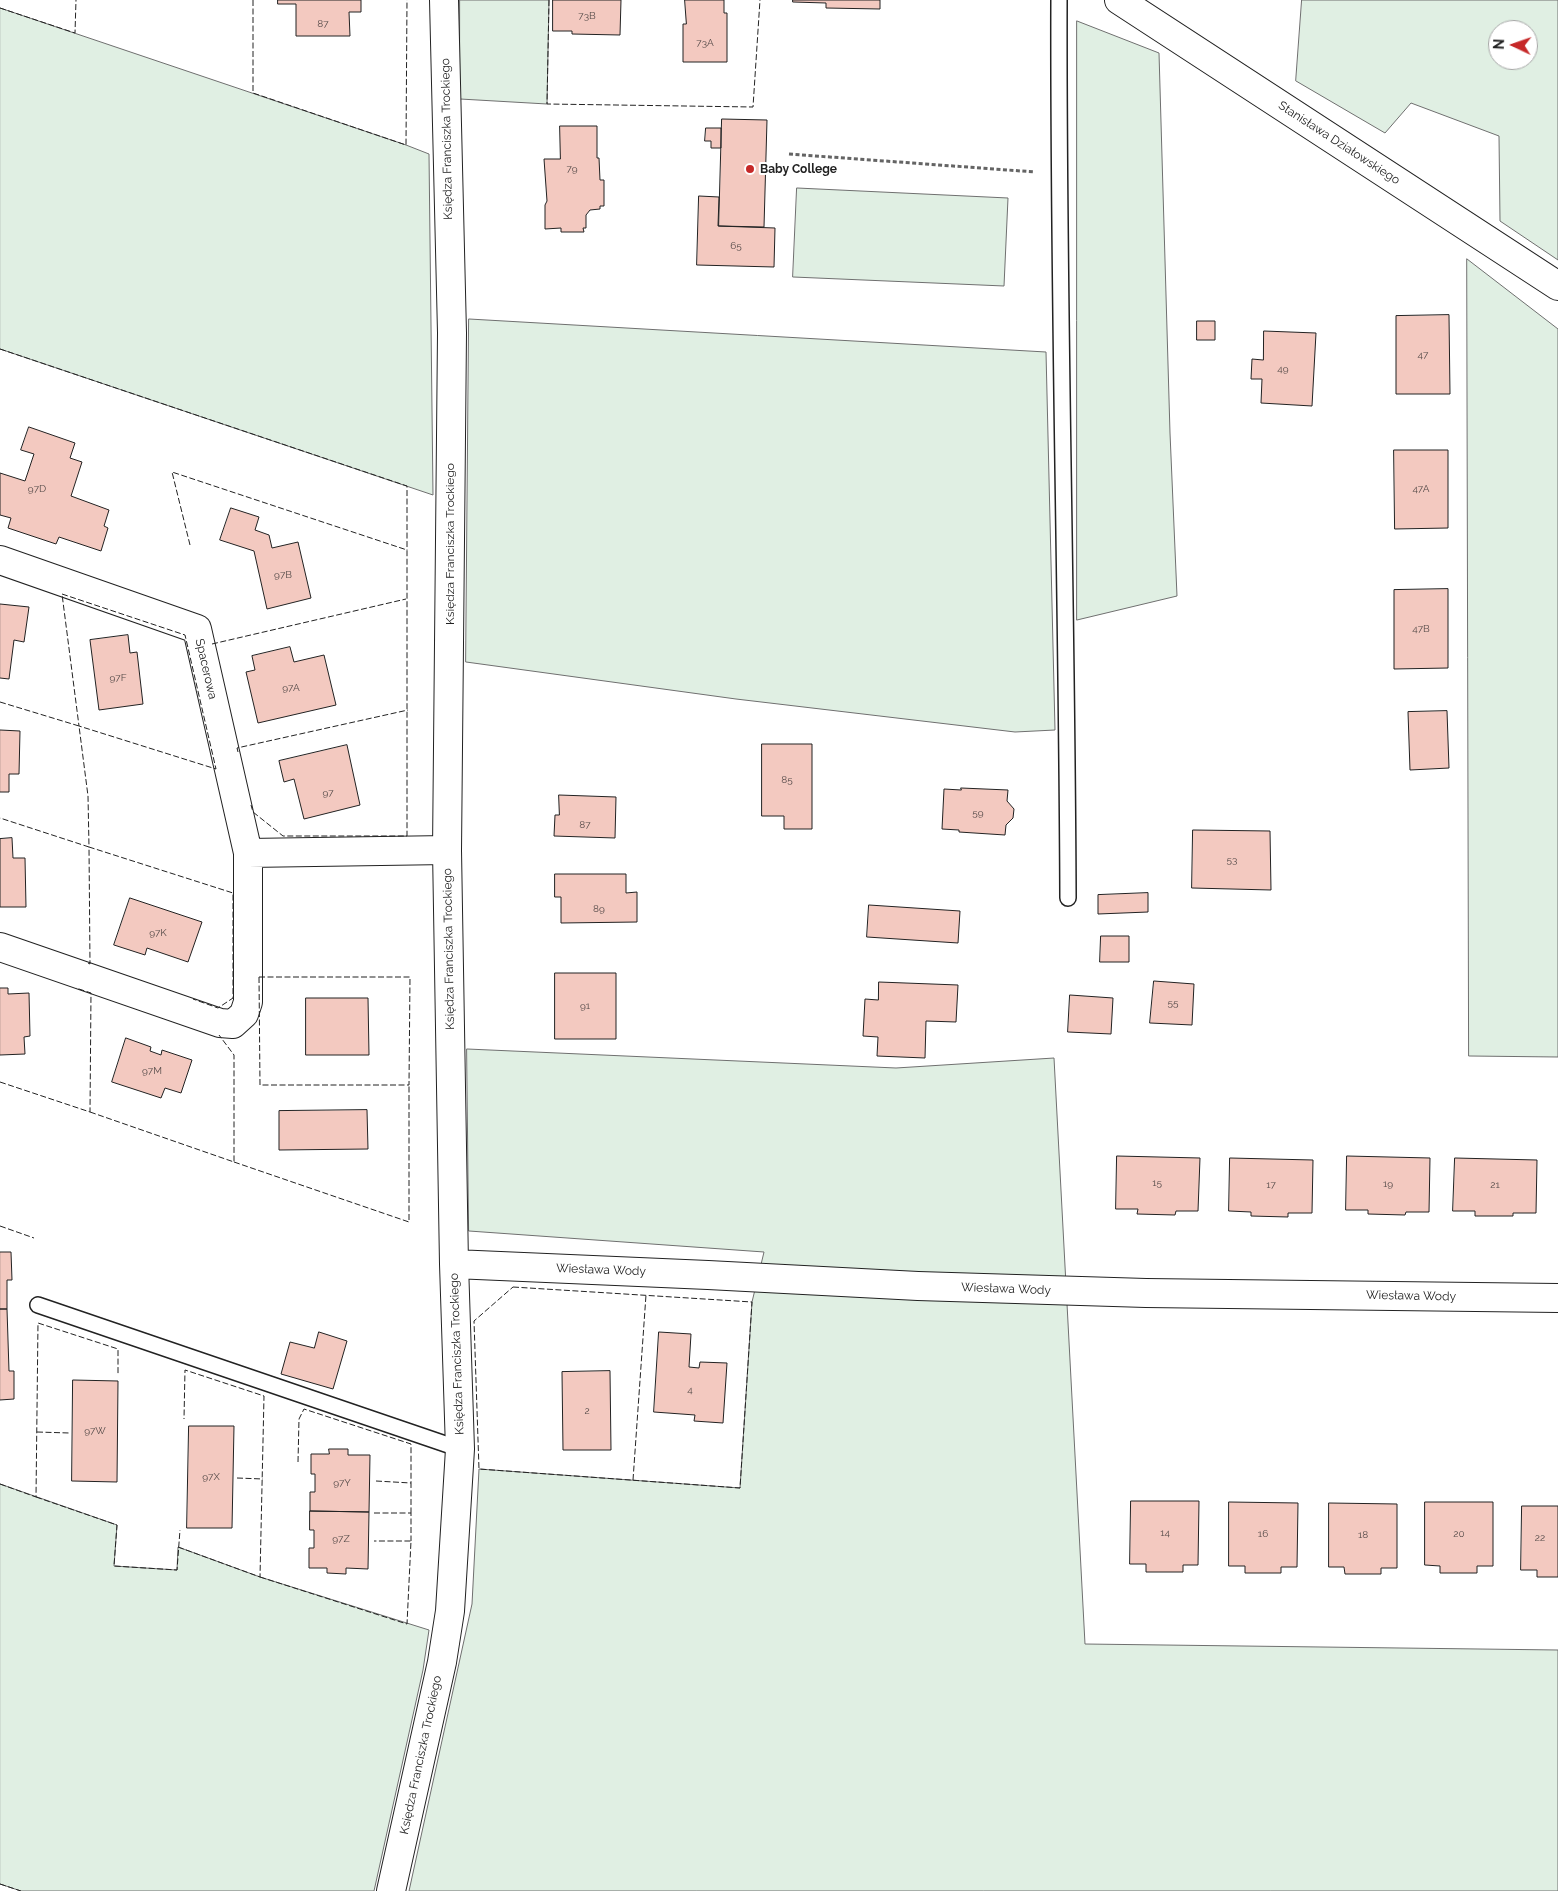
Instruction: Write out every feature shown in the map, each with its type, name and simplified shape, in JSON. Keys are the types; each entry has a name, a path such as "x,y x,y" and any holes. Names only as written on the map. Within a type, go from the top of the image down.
{"street":[{"name":"Księdza Franciszka Trockiego","path":"391,1891 442,1662 450,1611 460,1449 454,1264 447,850 452,333 444,0"},
{"name":"Stanisława Działowskiego","path":"1119,0 1558,286"},
{"name":"Spacerowa","path":"0,560 197,629 248,853 248,1002 244,1014 233,1024 220,1023 0,947"},
{"path":"248,853 447,850"},
{"name":"Wiesława Wody","path":"454,1264 937,1287 1146,1293 1558,1298"}],"lane":[{"path":"1059,0 1058,171 1068,738 1068,898"},
{"path":"38,1305 460,1449"}],"path":[{"path":"789,154 1025,172 1058,171"}],"green space":[{"path":"460,0 549,0 547,104 460,99"},
{"path":"1302,0 1558,0 1558,260 1500,221 1499,136 1411,103 1385,133 1296,81"},
{"path":"0,8 429,154 433,495 0,349"},
{"path":"1077,21 1159,53 1170,433 1177,596 1077,620"},
{"path":"797,188 1008,198 1004,286 793,277"},
{"path":"1467,259 1558,329 1558,1057 1469,1056"},
{"path":"469,319 1046,352 1055,730 1015,732 736,699 466,662"},
{"path":"467,1049 896,1068 1054,1058 1085,1644 1558,1650 1558,1891 409,1891 472,1604 479,1469 740,1488 752,1302 764,1252 469,1231"},
{"path":"0,1484 117,1525 114,1566 177,1570 178,1547 260,1577 429,1630 423,1670 374,1891 21,1891 0,1884"}],"building":[{"path":"278,0 361,0 361,12 349,12 350,36 296,36 296,4 278,4"},
{"path":"553,0 621,0 620,35 572,34 572,31 553,31"},
{"path":"685,0 724,0 724,13 727,13 727,62 683,62 683,24 686,24"},
{"path":"793,0 880,0 880,9 826,8 826,3 793,2"},
{"path":"722,119 767,120 764,227 719,226"},
{"path":"560,126 597,126 597,158 599,158 600,180 604,180 604,206 600,206 600,209 590,210 586,215 586,228 583,228 584,232 561,232 561,228 545,229 545,205 547,201 544,159 560,159"},
{"path":"706,128 721,128 721,148 711,148 711,141 705,141"},
{"path":"699,196 719,197 718,226 775,228 774,267 697,265"},
{"path":"1449,315 1450,394 1396,394 1396,316"},
{"path":"1197,321 1215,321 1215,340 1197,340"},
{"path":"1264,331 1316,333 1312,406 1261,403 1262,379 1251,379 1252,359 1263,360"},
{"path":"29,427 75,443 70,458 82,462 71,496 109,510 104,526 108,528 101,551 59,537 56,544 8,528 11,518 0,515 0,473 25,481 34,454 21,450"},
{"path":"1394,450 1448,450 1448,528 1395,529"},
{"path":"231,508 259,517 255,530 269,535 272,548 298,542 311,598 267,609 254,551 220,540"},
{"path":"1448,589 1448,668 1394,669 1394,590"},
{"path":"0,604 29,607 24,642 14,640 9,679 0,678"},
{"path":"128,635 130,653 137,652 143,704 99,710 90,640"},
{"path":"290,647 294,662 324,655 336,705 258,723 246,672 255,670 252,656"},
{"path":"1447,711 1449,768 1410,770 1408,712"},
{"path":"0,730 20,731 19,774 9,774 9,792 0,792"},
{"path":"762,744 812,744 812,829 784,829 784,816 762,816"},
{"path":"347,745 360,805 304,819 294,779 284,782 279,761"},
{"path":"961,788 1008,790 1007,801 1014,809 1013,818 1006,825 1005,835 942,829 944,789 961,790"},
{"path":"559,795 616,797 615,838 554,836 555,815 559,815"},
{"path":"1193,830 1270,831 1271,890 1192,888"},
{"path":"12,838 13,858 25,858 26,907 0,907 0,839"},
{"path":"555,874 626,874 626,893 637,892 637,922 561,923 561,897 555,897"},
{"path":"1148,893 1148,912 1098,914 1098,895"},
{"path":"130,898 202,922 188,962 147,948 145,955 114,945"},
{"path":"869,905 960,911 958,943 867,937"},
{"path":"1101,936 1129,936 1129,962 1100,962"},
{"path":"555,973 616,973 616,1039 555,1039"},
{"path":"1154,981 1194,984 1192,1025 1150,1023"},
{"path":"879,982 958,985 956,1022 926,1021 925,1058 877,1056 878,1037 863,1036 865,999 878,1000"},
{"path":"0,988 8,988 8,994 29,993 30,1036 24,1037 25,1054 0,1055"},
{"path":"1070,995 1113,998 1111,1034 1068,1032"},
{"path":"306,998 368,998 369,1055 306,1055"},
{"path":"126,1038 151,1047 150,1051 161,1055 162,1050 192,1060 181,1093 165,1088 161,1098 112,1082"},
{"path":"367,1110 368,1149 279,1150 279,1111"},
{"path":"1117,1156 1200,1158 1198,1211 1176,1211 1175,1215 1137,1214 1138,1209 1116,1209"},
{"path":"1347,1156 1430,1158 1429,1212 1406,1212 1405,1215 1368,1214 1368,1210 1346,1210"},
{"path":"1230,1158 1313,1160 1312,1213 1288,1213 1288,1217 1251,1216 1251,1212 1229,1211"},
{"path":"1455,1158 1537,1160 1536,1213 1513,1213 1513,1216 1475,1216 1475,1211 1453,1211"},
{"path":"0,1252 11,1252 12,1280 7,1280 7,1309 0,1309"},
{"path":"0,1309 7,1309 9,1371 14,1371 14,1399 0,1400"},
{"path":"319,1332 347,1341 333,1389 281,1374 290,1342 314,1348"},
{"path":"659,1332 691,1334 689,1367 699,1368 700,1362 727,1363 723,1423 694,1421 695,1415 654,1412"},
{"path":"610,1371 611,1450 563,1450 562,1372"},
{"path":"73,1380 118,1381 117,1482 72,1481"},
{"path":"189,1426 234,1426 232,1528 187,1528"},
{"path":"329,1449 348,1449 348,1455 370,1455 369,1512 310,1511 310,1492 315,1492 315,1474 311,1474 311,1454 329,1454"},
{"path":"1131,1501 1199,1501 1198,1565 1183,1565 1183,1572 1146,1572 1146,1564 1130,1564"},
{"path":"1229,1502 1298,1503 1297,1567 1281,1567 1281,1573 1245,1573 1245,1566 1229,1566"},
{"path":"1425,1502 1493,1502 1493,1566 1477,1566 1477,1573 1440,1573 1440,1566 1425,1565"},
{"path":"1329,1503 1397,1504 1397,1568 1381,1568 1381,1574 1345,1574 1344,1567 1329,1567"},
{"path":"1522,1506 1558,1506 1558,1577 1537,1577 1537,1570 1521,1570"},
{"path":"310,1511 369,1512 368,1569 346,1568 346,1574 327,1573 327,1568 309,1568 309,1548 314,1548 314,1530 310,1530"}],"fence":[{"path":"0,8 75,33 76,0"},
{"path":"253,0 253,93 406,145 407,0"},
{"path":"549,0 547,104 753,107 760,0"},
{"path":"0,349 407,486 407,550"},
{"path":"190,545 172,472 407,550 407,836 283,836 253,812 251,805"},
{"path":"62,594 185,635 216,769 79,726 62,594"},
{"path":"212,644 406,599"},
{"path":"0,702 79,726 88,796 89,847 0,818"},
{"path":"238,752 237,748 408,710"},
{"path":"88,963 90,964 89,847 233,893 233,998 218,1008 193,999"},
{"path":"259,977 410,977 409,1085 260,1085 259,977"},
{"path":"0,1082 90,1112 91,993 76,988"},
{"path":"90,1112 234,1162 234,1055 219,1035"},
{"path":"234,1162 409,1222 409,1085"},
{"path":"0,1226 34,1238"},
{"path":"513,1287 752,1302 740,1488 479,1469 474,1321 513,1287"},
{"path":"633,1480 646,1295"},
{"path":"0,1484 36,1497 38,1323 118,1349 118,1374"},
{"path":"178,1547 260,1577 264,1396 185,1370 184,1419"},
{"path":"298,1462 299,1419 304,1409 411,1444 411,1483"},
{"path":"37,1432 69,1433"},
{"path":"237,1478 263,1479"},
{"path":"376,1481 411,1483 411,1513"},
{"path":"36,1497 117,1525 114,1566 177,1570 180,1530"},
{"path":"374,1513 411,1513 411,1541"},
{"path":"260,1577 407,1624 411,1541 374,1541"},
{"path":"0,1884 21,1891"}],"place":[{"name":"Baby College","path":"750,169"}]}
